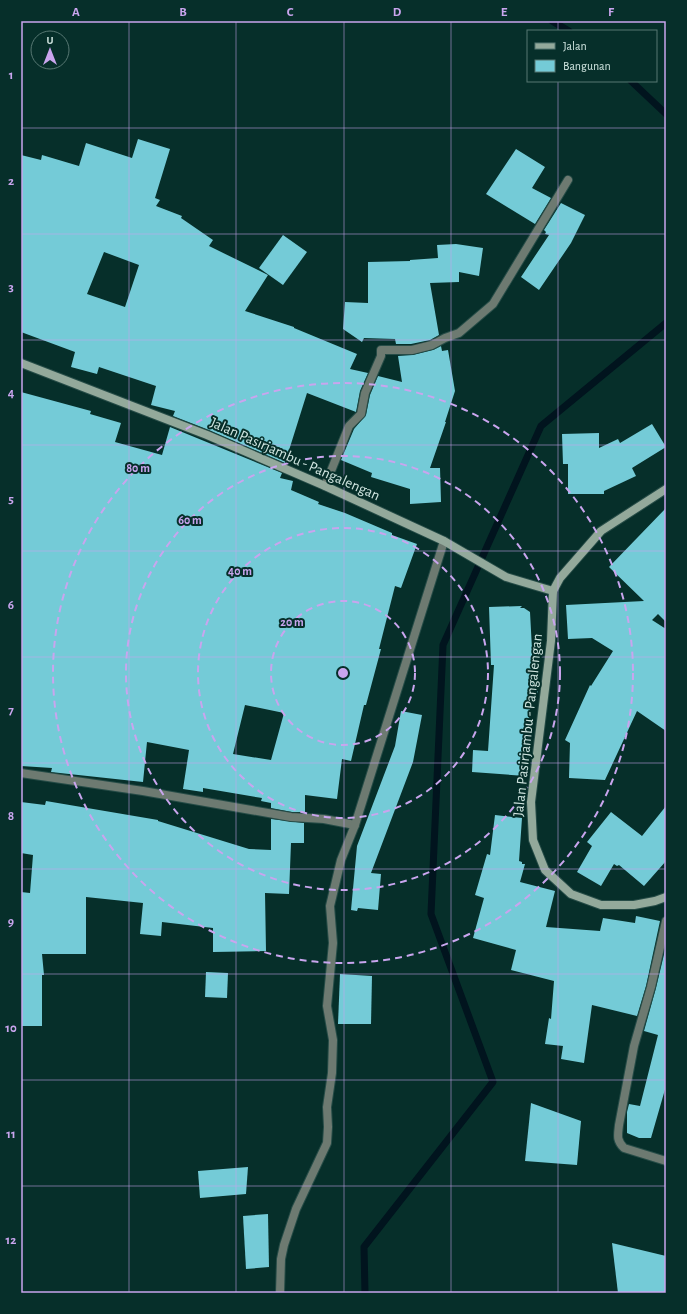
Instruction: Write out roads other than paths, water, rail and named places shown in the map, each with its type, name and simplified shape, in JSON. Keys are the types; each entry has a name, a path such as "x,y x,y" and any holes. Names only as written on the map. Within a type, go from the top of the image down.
{"main road":[{"name":"Jalan Pasirjambu - Pangalengan","path":"21,363 208,435 325,486 444,541 506,577 553,591"},
{"name":"Jalan Pasirjambu - Pangalengan","path":"666,489 600,530 564,573 553,591 551,641 531,802 533,840 545,870 571,894 601,905 634,905 655,901 666,897"}],"street":[{"path":"325,486 349,426 361,414 365,393 381,356 381,350 412,350 432,345 459,333 493,304 568,180"},
{"path":"280,1293 281,1259 284,1245 296,1209 327,1143 327,1107 332,1073 333,1040 327,1006 333,943 330,906 341,860 355,825 444,541"},
{"path":"21,773 143,791 292,817 324,819 355,825"},
{"path":"666,921 651,987 634,1046 619,1125 618,1138 619,1143 624,1148 666,1161"}],"waterway":[{"path":"552,21 567,30"},
{"path":"632,82 666,114"},
{"path":"365,1293 364,1247 493,1082 431,914 443,645 541,426 666,323"}]}
